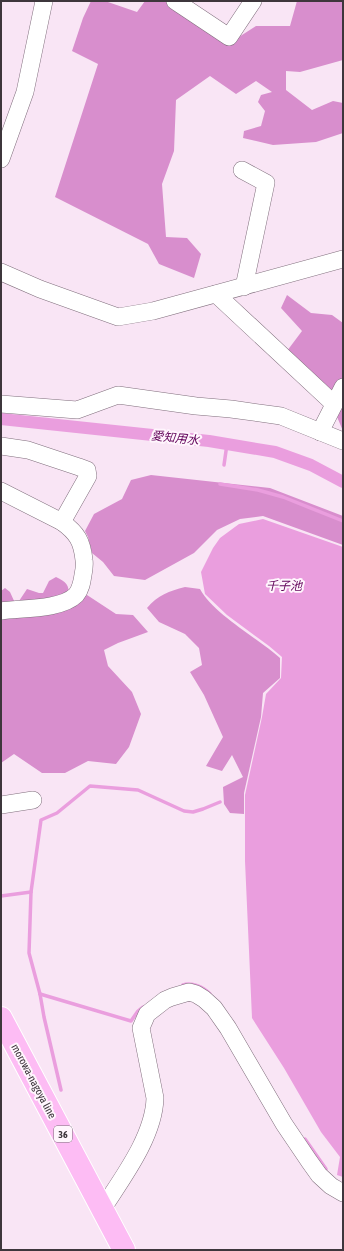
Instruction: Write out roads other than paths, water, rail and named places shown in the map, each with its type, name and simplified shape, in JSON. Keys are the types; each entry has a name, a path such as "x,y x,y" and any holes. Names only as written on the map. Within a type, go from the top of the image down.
{"main road":[{"name":"morowa-nagoya line","path":"1,1018 124,1250"}],"street":[{"path":"1,159 25,92 44,1"},
{"path":"175,1 229,37 253,1"},
{"path":"242,170 266,183 244,287"},
{"path":"1,272 40,289 118,317 154,311 343,259"},
{"path":"216,294 334,404"},
{"path":"320,432 343,387"},
{"path":"1,404 77,410 118,395 158,402 232,409 281,416 343,441"},
{"path":"1,446 28,450 87,470 88,476 62,522"},
{"path":"1,490 62,522 70,528 83,546 85,564 82,584 75,596 58,604 1,611"},
{"path":"1,805 33,800"},
{"path":"102,1208 128,1169 150,1129 155,1109 155,1098 141,1028 143,1021 148,1014 166,1000 189,992 204,999 214,1008 228,1028 284,1124 309,1161 319,1175 331,1186 343,1193"}],"water":[{"name":"千子池","path":"263,519 343,547 343,1177 337,1175 340,1157 321,1132 284,1068 252,1018 245,861 245,795 266,694 281,678 282,657 227,615 205,594 201,572 213,548 220,538 239,524"}],"waterway":[{"name":"愛知用水","path":"1,419 209,441 275,452 311,465 343,482"},
{"path":"224,465 227,444"},
{"path":"220,484 258,490 283,497 343,521"},
{"path":"61,1090 40,994 29,953 31,892 41,820 57,813 90,786 138,790 184,811 193,812 220,802"},
{"path":"1,896 31,892"},
{"path":"183,985 190,984 197,986 210,994"},
{"path":"40,994 131,1021 143,1007"},
{"path":"305,1139 326,1169"}]}
